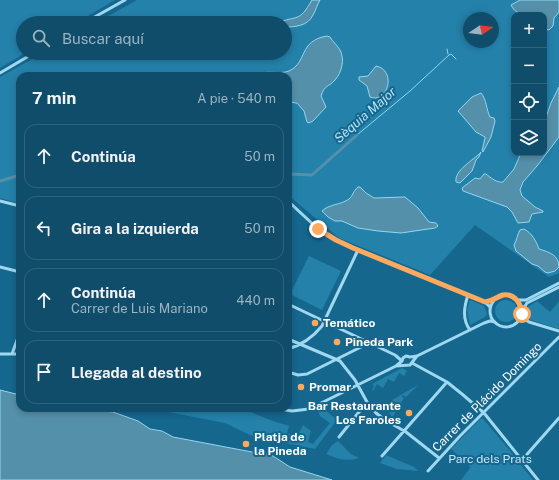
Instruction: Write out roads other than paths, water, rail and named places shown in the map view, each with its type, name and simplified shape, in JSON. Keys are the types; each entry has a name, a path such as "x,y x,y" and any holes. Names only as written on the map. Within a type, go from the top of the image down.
{"street":[{"path":"96,16 124,0"},
{"path":"0,73 22,60"},
{"path":"0,201 16,205"},
{"path":"292,205 322,231 340,242 485,302 490,307"},
{"path":"292,347 315,334 325,321 358,250"},
{"path":"0,268 16,271"},
{"path":"485,302 493,301 508,295 518,300 526,300 559,283"},
{"path":"397,365 411,363 416,357 484,323 490,321 502,327 510,327 516,324 521,317 522,311 527,303 559,287"},
{"path":"468,295 465,307 465,318 470,330"},
{"path":"518,300 522,311"},
{"path":"493,301 490,307 490,315 494,322"},
{"path":"292,306 398,357 405,365"},
{"path":"484,323 490,315"},
{"path":"521,317 529,322 559,332"},
{"name":"Carrer de Plácido Domingo","path":"428,471 559,337"},
{"path":"292,341 336,359 342,363 358,385 367,402 382,418 404,431 440,458"},
{"path":"292,373 298,375 307,374 361,347 366,341"},
{"path":"12,354 16,343"},
{"path":"0,354 16,354"},
{"path":"398,357 416,357"},
{"path":"397,365 398,357"},
{"path":"292,411 306,410 358,385 397,365 404,357"},
{"path":"410,357 411,363"},
{"path":"416,357 417,365"},
{"path":"411,363 446,382 484,413 538,480"},
{"path":"382,456 446,382"},
{"path":"339,437 367,402"},
{"path":"522,460 559,418"}],"waterway":[{"name":"Sèquia Major","path":"447,49 448,54"},
{"name":"Sèquia Major","path":"357,135 410,91 449,55 451,54 456,59"},
{"name":"Sèquia Major","path":"292,174 312,175 357,135"},
{"name":"Sèquia Major","path":"0,181 16,176"}],"place":[{"name":"Temático","path":"315,323"},
{"name":"Pineda Park","path":"337,342"},
{"name":"Promar","path":"301,387"},
{"name":"Bar Restaurante Los Faroles","path":"409,413"},
{"name":"Platja de la Pineda","path":"246,444"}],"park label":[{"name":"Parc dels Prats","path":"490,459"}]}
